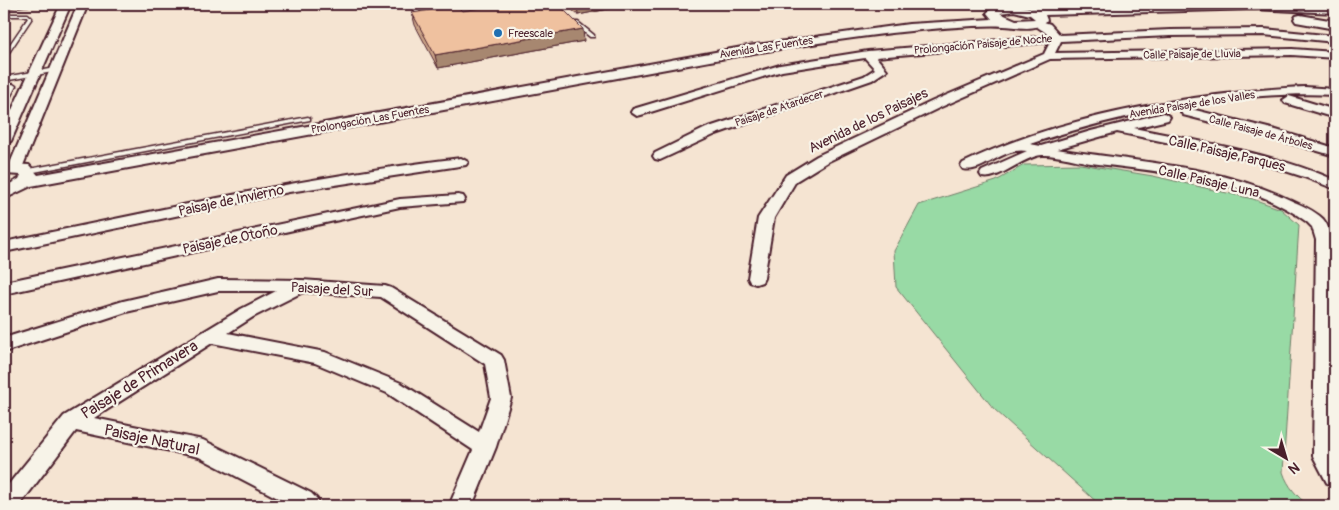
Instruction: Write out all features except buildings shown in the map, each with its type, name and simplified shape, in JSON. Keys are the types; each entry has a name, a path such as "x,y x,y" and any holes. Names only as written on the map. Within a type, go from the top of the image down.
{"street":[{"path":"4,140 66,4"},
{"path":"4,194 18,173 56,70 83,4"},
{"path":"1032,14 1255,6 1335,10"},
{"name":"Avenida Las Fuentes","path":"714,56 744,42 776,36 995,9 1014,8 1032,14"},
{"path":"995,9 994,16 1006,22"},
{"path":"1032,14 1274,12 1335,14"},
{"path":"1032,14 1046,26 1051,44"},
{"name":"Avenida Las Fuentes","path":"714,56 858,34 928,26 1006,22 1020,24 1032,14"},
{"path":"1210,14 1335,24"},
{"path":"1020,24 1051,44"},
{"name":"Prolongación Paisaje de Noche","path":"637,112 780,68 868,54 1240,32 1283,33 1335,39"},
{"name":"Calle Paisaje de Lluvia","path":"1051,44 1292,52 1335,56"},
{"name":"Avenida de los Paisajes","path":"756,278 766,218 791,178 822,159 938,104 1051,44"},
{"name":"Paisaje de Atardecer","path":"660,156 711,131 868,78 881,70 868,54"},
{"name":"Prolongación Las Fuentes","path":"18,173 714,56"},
{"name":"Avenida Paisaje de los Valles","path":"968,166 995,152 1088,123 1170,105 1300,90 1335,92"},
{"name":"Avenida Paisaje de los Valles","path":"987,174 1014,160 1116,128 1187,112 1289,100 1335,98"},
{"path":"1289,100 1335,114"},
{"name":"Calle Paisaje de Árboles","path":"1187,112 1271,133 1335,152"},
{"name":"Calle Paisaje Parques","path":"1116,128 1251,156 1335,185"},
{"name":"Calle Paisaje Luna","path":"1017,145 1042,151 1148,167 1241,186 1285,201 1306,214 1320,226 1324,240 1324,456 1335,476"},
{"name":"Paisaje de Invierno","path":"4,247 312,183 391,169 461,162"},
{"name":"Paisaje de Otoño","path":"4,288 348,213 400,203 458,199"},
{"name":"Paisaje del Sur","path":"4,345 123,307 218,285 302,286 385,292 494,360 502,398 461,506"},
{"name":"Paisaje de Primavera","path":"5,506 71,422 247,312 302,286"},
{"path":"209,336 318,357 394,388 485,446"},
{"name":"Paisaje Natural","path":"71,422 203,449 303,500 309,506"}],"lane":[{"path":"10,4 10,6 29,4"},
{"path":"412,4 424,19 429,19"},
{"path":"4,15 28,15 30,18 4,56"},
{"path":"573,20 592,36"},
{"path":"4,79 56,70"},
{"path":"4,88 14,86 4,103"},
{"name":"Prolongación Las Fuentes","path":"18,173 308,120"}],"shaded area":[{"path":"1027,4 1188,4 1189,5 1077,7"}],"green space":[{"path":"1080,164 1153,176 1253,199 1281,209 1299,225 1283,472 1293,491 1309,506 1101,506 994,409 896,287 894,251 919,205 996,181 1024,165"}],"place":[{"name":"Freescale","path":"498,33"}]}
